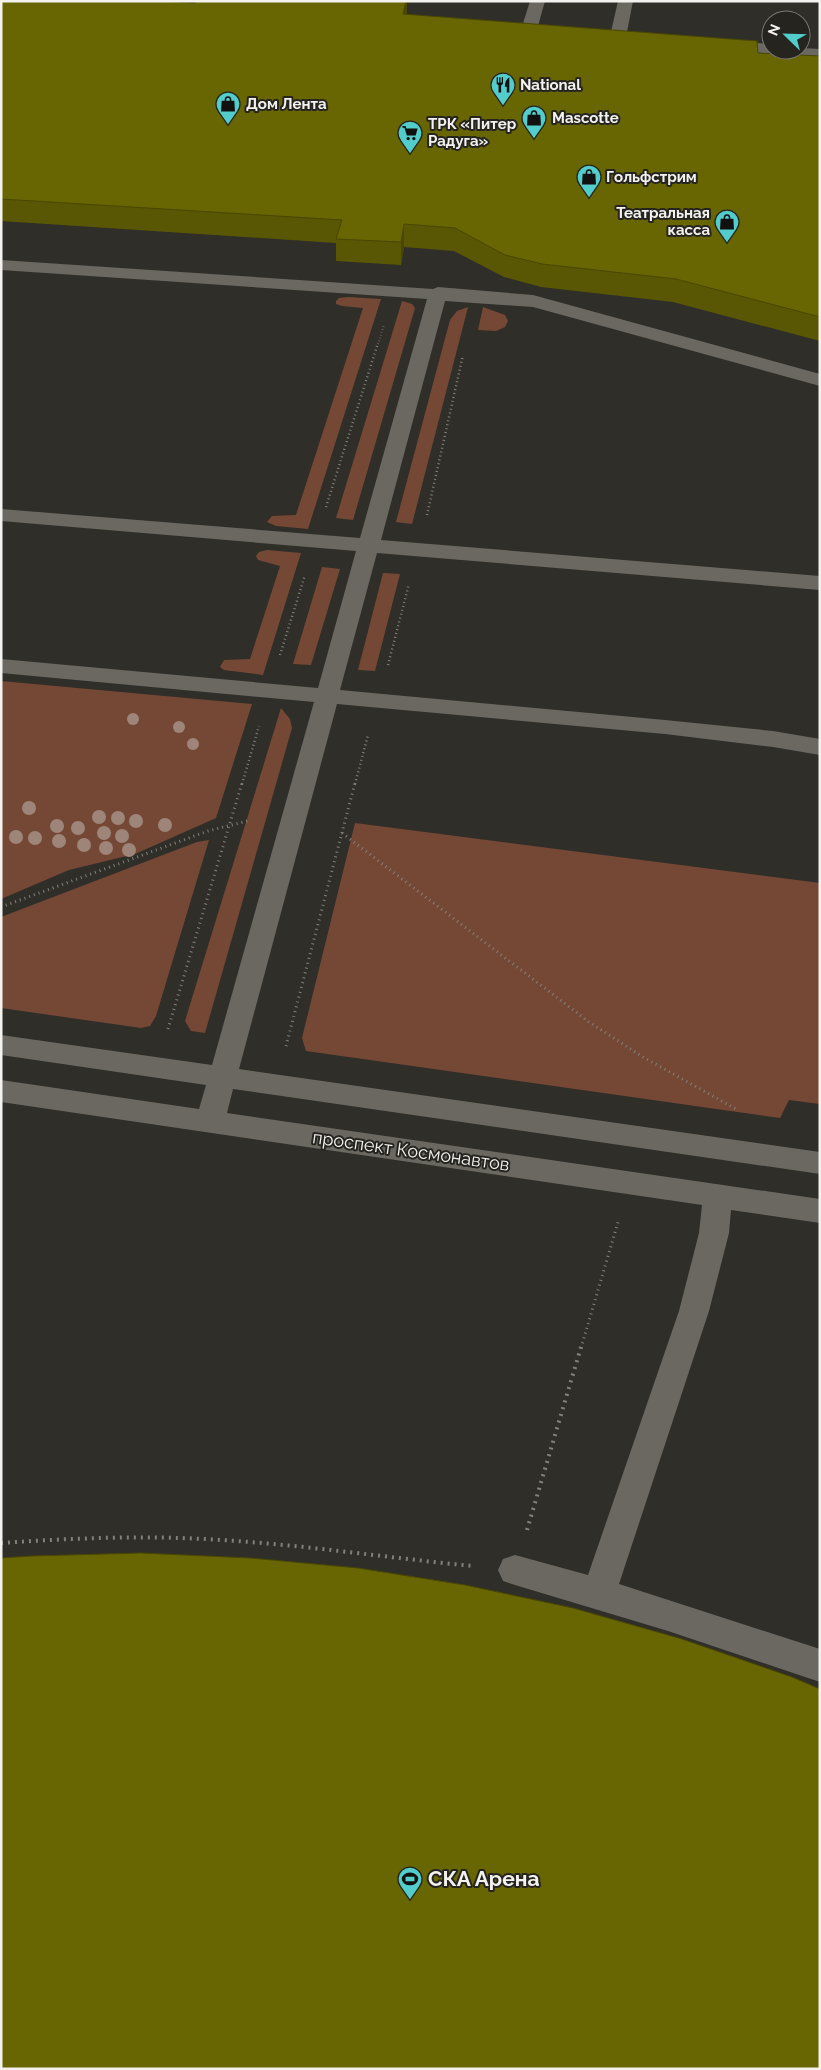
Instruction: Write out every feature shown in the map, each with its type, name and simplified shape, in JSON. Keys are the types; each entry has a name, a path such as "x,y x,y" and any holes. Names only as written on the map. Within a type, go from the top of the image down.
{"street":[{"path":"528,33 538,1"},
{"path":"626,1 618,36 667,40"},
{"path":"707,44 761,48"},
{"path":"1,264 533,301 566,308 700,349 820,380"},
{"path":"210,1122 438,293"},
{"path":"1,515 820,583"},
{"path":"1,666 665,727 773,739 820,747"},
{"path":"1,1045 820,1163"},
{"name":"проспект Космонавтов","path":"1,1091 820,1211"},
{"path":"599,1592 694,1311 714,1233 718,1196"},
{"path":"515,1570 599,1592 722,1631 820,1666"}],"path":[{"path":"280,657 386,318"},
{"path":"388,668 419,549 464,354"},
{"path":"168,1030 228,824 260,724"},
{"path":"285,1049 370,726"},
{"path":"1,907 41,890 228,824"},
{"path":"342,833 590,1023 658,1067 737,1109"},
{"path":"1,1543 46,1539 143,1537 251,1542 415,1561 515,1570 618,1218"}],"shaded area":[{"path":"339,298 381,299 308,529 276,526 267,522 272,516 296,515 363,308 336,304"},
{"path":"402,301 412,304 415,308 353,520 336,518"},
{"path":"468,307 412,524 396,522 450,320 457,311"},
{"path":"483,307 505,315 508,321 505,327 496,331 478,330"},
{"path":"267,550 301,553 263,675 224,670 220,667 224,660 250,659 280,566 258,560 256,556 259,552"},
{"path":"322,567 340,569 311,665 293,664"},
{"path":"383,573 400,574 375,671 358,670"},
{"path":"1,681 252,704 216,818 135,854 69,870 1,899"},
{"path":"281,708 290,719 292,728 205,1033 191,1031 185,1021"},
{"path":"355,823 820,883 820,1104 789,1100 780,1118 306,1051 302,1038"},
{"path":"209,840 156,1016 150,1026 141,1028 1,1008 1,917 197,842"}],"building":[{"name":"ТРК «Питер Радуга»","path":"1,1 161,1 195,3 196,1 406,1 403,14 757,41 761,60 811,60 811,56 820,56 820,317 676,279 542,264 505,255 455,228 404,224 401,242 336,239 342,220 1,199"},
{"name":"СКА Арена","path":"141,1553 250,1558 358,1568 465,1585 573,1608 682,1639 792,1677 820,1689 820,2069 1,2069 1,1558"}],"place":[{"name":"National","path":"503,106"},
{"name":"Дом Лента","path":"228,125"},
{"name":"Mascotte","path":"534,139"},
{"name":"ТРК «Питер Радуга»","path":"410,154"},
{"name":"Гольфстрим","path":"589,198"},
{"name":"Театральная касса","path":"727,243"},
{"name":"СКА Арена","path":"410,1900"}]}
